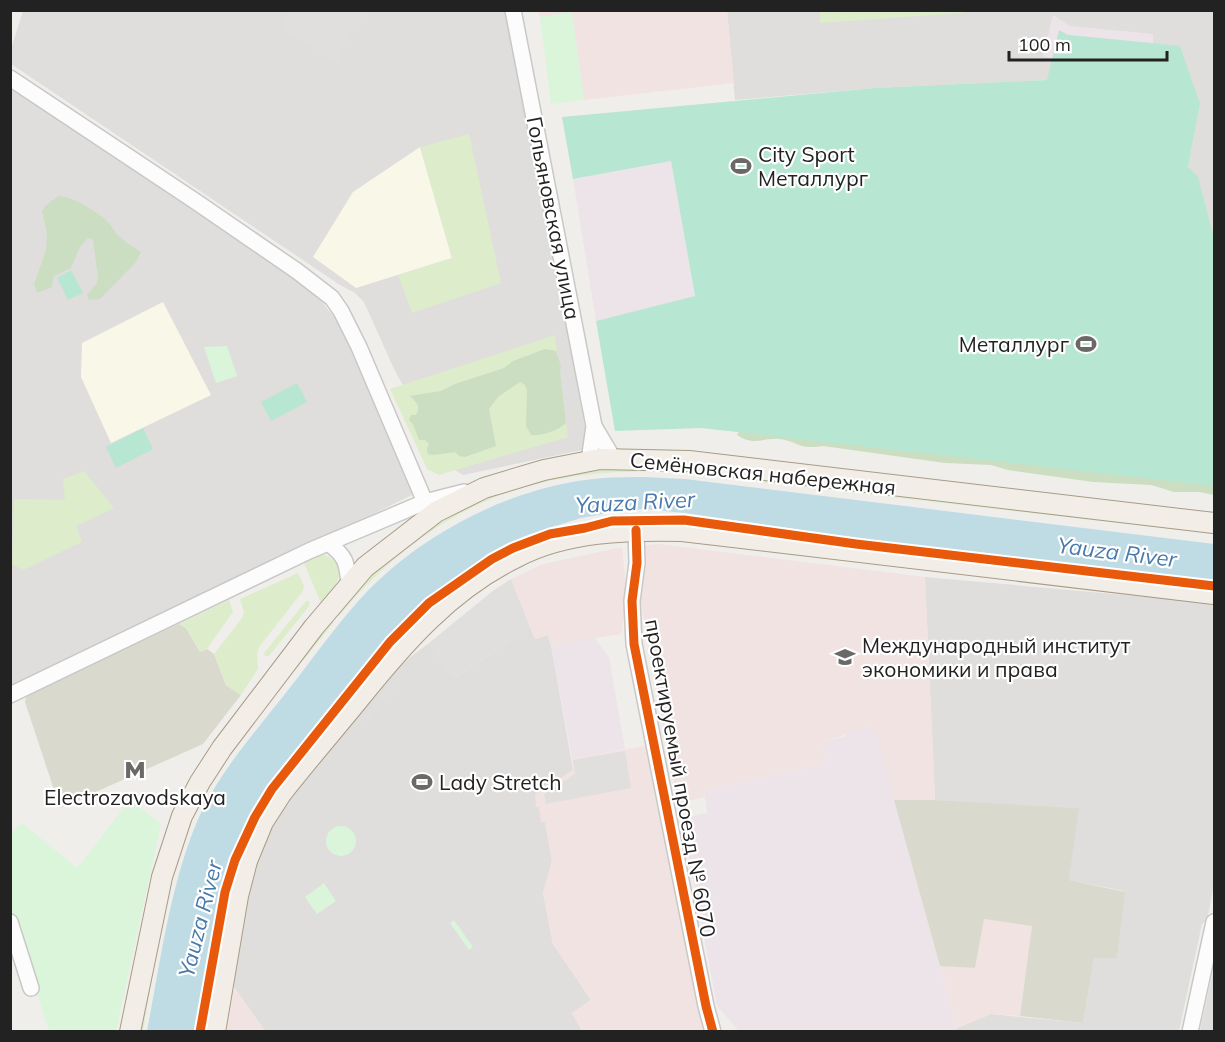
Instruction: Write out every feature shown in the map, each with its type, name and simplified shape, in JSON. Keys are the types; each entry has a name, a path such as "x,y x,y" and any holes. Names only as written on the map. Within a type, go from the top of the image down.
{"main road":[{"name":"Семёновская набережная","path":"130,1032 162,878 182,816 222,748 349,584 382,553 436,512 484,488 544,470 590,461 613,458 689,461 1215,523"},
{"path":"215,1032 238,896 247,861 260,830 281,794 412,635 477,580 517,556 553,543 586,535 636,530 682,531 1215,594"}],"street":[{"name":"Гольяновская улица","path":"513,10 594,426 590,461"},
{"path":"10,78 195,201 297,271 332,298 358,346 425,502"},
{"name":"Гольяновская улица","path":"594,426 613,458"},
{"path":"10,695 328,543 425,502 484,488"},
{"name":"проектируемый проезд № 6070","path":"636,530 637,563 632,601 634,644 668,823 713,1032"},
{"path":"328,543 340,551 348,565 349,584"},
{"path":"10,922 32,988"},
{"path":"1190,1032 1215,922"}],"shaded area":[{"path":"291,10 374,11 354,25 337,63 280,27"},
{"path":"23,11 507,11 588,443 582,450 463,475 447,465 394,369 364,302 355,293 11,64 10,52"},
{"path":"538,11 727,11 734,83 584,100 572,13 540,17"},
{"path":"727,11 1214,11 1214,238 1188,167 1200,104 1047,80 875,88 735,100"},
{"path":"1053,15 1070,26 1153,34 1153,43 1068,35 1053,59 1043,56"},
{"path":"11,84 314,291 346,333 418,492 11,691"},
{"path":"420,147 452,258 356,288 313,257 353,192"},
{"path":"671,161 695,297 596,321 573,179"},
{"path":"163,302 211,395 111,443 81,377 82,343"},
{"path":"658,544 925,577 935,800 894,800 873,726 823,742 826,763 704,791 705,797 678,803 639,592 640,546"},
{"path":"622,547 627,596 621,634 551,645 547,635 535,639 511,579 543,564"},
{"path":"925,577 1214,603 1214,885 1207,920 1202,924 1179,1031 957,1031 957,1028 991,1014 1083,1023 1094,958 1117,958 1124,891 1069,880 1078,808 935,800"},
{"path":"511,579 530,627 454,678 429,643"},
{"path":"179,624 186,628 200,652 207,649 214,654 226,685 241,695 203,744 60,808 25,702 27,694"},
{"path":"530,627 535,639 548,635 573,770 537,807 545,821 552,861 543,893 553,944 591,1000 572,1013 582,1031 265,1031 231,983 253,860 284,804 396,668 429,643 454,678"},
{"path":"594,637 609,657 625,749 572,759 551,645"},
{"path":"396,682 398,688 391,692 366,723 361,719 387,688"},
{"path":"874,726 957,1031 739,1031 717,1006 682,818 707,813 704,791 826,763 823,742 846,736 847,732"},
{"path":"645,746 702,1024 706,1031 582,1031 572,1013 591,1000 553,944 543,893 552,861 545,822 541,822 535,795 573,770 572,759"},
{"path":"625,751 631,788 546,804 544,794 575,774 573,760"},
{"path":"894,800 1079,808 1069,880 1125,892 1117,958 1094,958 1083,1023 1020,1016 1032,926 984,919 975,968 940,966"},
{"path":"984,919 1032,926 1020,1016 991,1014 957,1028 940,966 975,968"},
{"path":"1214,967 1214,1031 1200,1031"},
{"path":"234,988 265,1031 225,1031"}],"green space":[{"path":"820,10 963,11 963,13 820,23"},
{"path":"572,12 584,100 551,104 540,17"},
{"path":"1059,30 1068,35 1180,46 1200,104 1188,167 1198,177 1214,238 1214,486 701,428 615,431 596,321 695,296 671,161 573,179 562,117 875,88 1047,80"},
{"path":"469,134 501,283 412,313 398,275 452,258 420,147"},
{"path":"58,196 70,198 92,210 105,219 123,240 141,252 136,262 100,299 89,300 87,295 97,283 98,277 93,240 88,238 80,247 71,268 54,276 52,287 37,293 34,284 47,241 42,212 45,206"},
{"path":"71,270 83,293 68,300 57,278"},
{"path":"555,335 568,437 439,475 427,469 390,389"},
{"path":"227,346 237,376 216,383 204,347"},
{"path":"545,349 556,351 561,366 566,423 550,432 531,435 526,426 527,390 520,382 498,397 489,409 496,446 465,457 455,452 428,454 429,444 425,440 419,440 409,420 411,415 416,415 418,409 410,396 441,391 504,368 513,361"},
{"path":"297,383 307,402 271,421 261,402"},
{"path":"743,425 1214,469 1214,495 1199,492 1174,492 1151,485 1093,482 1008,470 991,465 945,463 823,446 809,447 780,439 754,441 737,435"},
{"path":"143,428 153,449 116,468 106,447"},
{"path":"665,466 1214,530 1214,534 667,471 599,474 532,485 476,505 425,535 379,573 339,616 335,613 365,579 446,515 485,496 522,482 609,467"},
{"path":"84,471 114,508 76,526 82,542 23,570 12,564 14,499 65,500 63,479"},
{"path":"318,554 334,561 339,569 336,584 321,603 303,561"},
{"path":"298,573 304,586 303,591 259,647 258,669 241,695 226,685 214,654 242,618 244,612 240,599"},
{"path":"229,600 233,612 207,649 200,652 186,628 179,624"},
{"path":"306,601 309,601 310,605 269,656 265,656 264,653"},
{"path":"330,619 334,622 224,760 193,814 168,893 143,1031 139,1032 176,846 211,772"},
{"path":"130,800 161,824 116,1031 49,1031 11,909 10,833 22,823 77,868"},
{"path":"341,826 352,830 356,841 352,852 341,856 330,852 326,841 330,830"},
{"path":"324,883 336,901 317,914 305,897"},
{"path":"454,920 473,947 469,950 450,923"}],"water":[{"name":"Yauza River","path":"603,478 685,479 1214,544 1214,583 979,556 685,513 643,509 581,518 506,544 488,554 406,619 378,649 271,784 250,818 228,868 196,1031 147,1031 178,878 202,810 234,758 367,591 403,559 428,541 483,510 513,498 573,482"}],"cycle path":[{"path":"200,1032 225,892 235,860 255,817 272,789 390,642 429,603 492,559 513,548 550,534 612,521 684,520 856,544 1214,586"},
{"path":"636,530 637,563 632,601 634,644 713,1032"}],"place":[{"name":"City Sport Металлург","path":"741,166"},
{"name":"Металлург","path":"1086,344"},
{"name":"Международный институт экономики и права","path":"845,657"},
{"name":"Electrozavodskaya","path":"135,770"},
{"name":"Lady Stretch","path":"422,782"}]}
